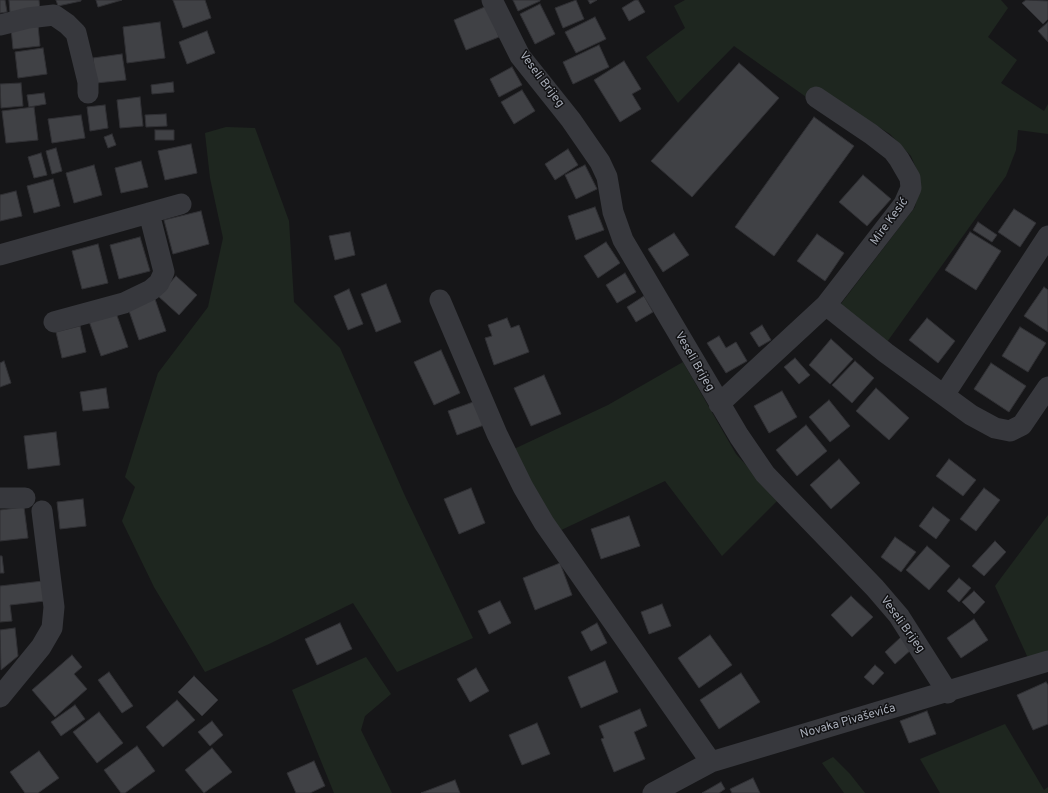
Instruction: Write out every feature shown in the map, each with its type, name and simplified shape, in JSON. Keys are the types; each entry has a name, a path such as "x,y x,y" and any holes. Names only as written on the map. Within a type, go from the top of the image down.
{"street":[{"name":"Veseli Brijeg","path":"492,0 520,56 572,120 600,162 607,178 613,212 623,240 719,404 765,474 875,588 899,616 948,693"},
{"path":"0,25 28,18 54,16 67,24 76,33 88,82 88,93"},
{"name":"Mire Kesić","path":"719,404 826,305 909,196 911,188 910,178 893,151 871,134 816,97"},
{"path":"0,255 181,204"},
{"path":"54,322 124,303 151,290 159,283 164,272 149,213"},
{"path":"944,395 1048,236"},
{"path":"440,300 497,434 523,487 544,523 711,762"},
{"path":"826,305 886,353 971,415 995,428 1010,431 1022,425 1048,386"},
{"path":"0,498 25,498"},
{"path":"0,697 41,647 52,628 54,607 42,511"},
{"name":"Novaka Pivaševića","path":"653,793 711,762 948,693 1048,661"}],"shaded area":[{"path":"685,0 1001,0 1008,8 988,37 1017,60 1001,83 1044,111 1048,104 1048,134 1018,130 1016,150 1006,176 887,342 840,305 915,207 919,190 919,175 911,156 890,134 817,89 809,99 734,46 678,103 646,57 685,28 674,6"},
{"path":"226,127 255,128 289,221 294,302 340,348 405,496 473,638 397,672 353,603 269,644 205,672 154,587 122,521 135,487 125,477 158,373 208,307 223,238 210,178 205,133"},
{"path":"683,362 736,454 778,500 722,556 665,481 557,532 514,449 608,405"},
{"path":"1048,515 1048,651 1028,658 995,586"},
{"path":"366,657 391,694 365,716 361,730 392,793 334,793 292,690"},
{"path":"1005,724 1044,790 1048,787 1048,793 940,793 920,759"},
{"path":"833,757 850,774 865,793 844,793 822,763"}],"building":[{"path":"0,0 5,0 7,12 0,13"},
{"path":"9,0 39,0 40,10 10,13"},
{"path":"56,0 81,0 81,1 58,6"},
{"path":"96,0 122,0 98,7"},
{"path":"173,0 205,0 211,18 183,28"},
{"path":"513,0 540,0 540,1 518,11"},
{"path":"576,0 584,19 563,28 555,8"},
{"path":"588,0 597,0 590,4"},
{"path":"635,0 638,0 645,12 629,21 622,8"},
{"path":"1026,0 1048,1 1048,19 1043,24 1022,3"},
{"path":"540,4 555,34 535,44 520,14"},
{"path":"487,6 499,37 466,50 454,20"},
{"path":"595,17 606,39 576,53 565,32"},
{"path":"160,22 165,58 127,63 123,27"},
{"path":"1048,22 1048,42 1038,31"},
{"path":"38,25 40,46 13,49 11,28"},
{"path":"207,31 215,53 187,64 179,42"},
{"path":"599,45 609,67 573,84 563,62"},
{"path":"43,48 47,74 18,78 15,52"},
{"path":"122,54 126,80 96,83 93,58"},
{"path":"624,61 641,89 632,94 641,109 620,122 594,80"},
{"path":"739,63 779,98 692,197 651,161"},
{"path":"512,67 522,85 499,97 490,79"},
{"path":"173,82 174,92 152,94 151,85"},
{"path":"21,83 23,106 1,108 0,84"},
{"path":"522,90 535,111 514,124 501,102"},
{"path":"44,93 46,104 29,107 27,95"},
{"path":"140,97 143,126 120,128 117,100"},
{"path":"105,105 108,128 90,131 87,107"},
{"path":"34,107 38,140 6,143 2,111"},
{"path":"166,114 167,126 146,127 145,115"},
{"path":"81,115 85,138 52,143 48,119"},
{"path":"814,117 854,146 774,256 735,227"},
{"path":"155,130 174,130 174,140 155,140"},
{"path":"112,134 116,145 108,148 104,137"},
{"path":"191,144 197,173 165,180 158,151"},
{"path":"56,148 62,171 52,174 46,151"},
{"path":"568,149 578,165 555,180 545,164"},
{"path":"41,153 47,175 34,178 28,157"},
{"path":"141,161 148,187 121,193 115,168"},
{"path":"94,165 102,195 74,203 66,173"},
{"path":"585,165 597,189 576,199 565,175"},
{"path":"863,175 891,199 867,226 839,202"},
{"path":"53,179 60,206 34,213 27,186"},
{"path":"16,191 22,216 0,221 0,195"},
{"path":"595,207 604,230 576,240 568,216"},
{"path":"1014,209 1036,223 1020,247 998,232"},
{"path":"201,211 209,244 173,254 164,220"},
{"path":"978,222 997,235 992,242 973,230"},
{"path":"350,232 355,255 335,260 329,236"},
{"path":"970,232 1001,251 976,290 945,270"},
{"path":"674,233 689,255 663,272 648,249"},
{"path":"817,234 844,253 825,281 797,261"},
{"path":"140,237 150,271 119,279 110,245"},
{"path":"606,242 620,263 598,278 584,256"},
{"path":"98,244 108,283 82,289 72,251"},
{"path":"625,273 636,292 617,303 606,285"},
{"path":"176,276 197,295 179,315 158,296"},
{"path":"386,284 401,322 376,332 361,294"},
{"path":"1044,287 1048,290 1048,332 1024,316"},
{"path":"349,289 363,324 348,330 334,296"},
{"path":"644,296 653,312 636,322 627,307"},
{"path":"155,299 166,331 139,340 128,308"},
{"path":"115,310 128,347 101,356 88,318"},
{"path":"507,318 511,328 519,325 529,352 494,365 485,338 492,336 488,325"},
{"path":"927,318 955,341 938,363 909,340"},
{"path":"762,325 771,340 759,347 750,333"},
{"path":"80,326 86,352 62,358 56,332"},
{"path":"1020,327 1046,343 1028,372 1002,356"},
{"path":"719,336 726,348 736,342 747,361 726,373 707,343"},
{"path":"831,339 853,359 830,384 809,365"},
{"path":"441,350 460,393 434,405 414,362"},
{"path":"795,358 810,375 799,384 784,367"},
{"path":"4,361 11,383 0,387 0,363"},
{"path":"855,361 874,378 852,403 832,385"},
{"path":"991,363 1026,386 1009,412 974,389"},
{"path":"544,375 561,414 531,426 514,388"},
{"path":"106,388 109,408 83,411 80,392"},
{"path":"876,388 909,418 889,440 856,411"},
{"path":"782,391 797,417 769,433 754,406"},
{"path":"829,400 850,426 830,442 809,417"},
{"path":"476,401 484,425 457,435 448,411"},
{"path":"806,425 827,451 797,476 776,450"},
{"path":"56,432 60,465 28,469 24,436"},
{"path":"839,459 860,483 831,509 810,485"},
{"path":"949,459 976,480 963,496 936,476"},
{"path":"471,488 485,523 459,534 444,499"},
{"path":"984,488 1000,500 976,531 960,519"},
{"path":"83,499 86,526 60,529 57,502"},
{"path":"24,507 28,538 0,541 0,510"},
{"path":"933,507 950,520 936,539 919,526"},
{"path":"629,516 640,546 601,559 591,529"},
{"path":"895,537 916,552 901,572 881,557"},
{"path":"995,541 1006,552 984,576 972,566"},
{"path":"927,546 950,566 929,590 906,570"},
{"path":"0,556 2,556 4,573 0,573"},
{"path":"560,563 572,595 535,610 523,578"},
{"path":"959,578 971,588 959,602 947,591"},
{"path":"43,581 45,601 10,605 12,621 0,622 0,586"},
{"path":"974,591 985,602 974,614 962,602"},
{"path":"851,596 873,617 852,637 831,615"},
{"path":"500,601 511,623 489,634 478,611"},
{"path":"662,604 671,626 649,634 641,612"},
{"path":"974,619 988,640 961,658 947,638"},
{"path":"340,623 352,649 317,665 305,639"},
{"path":"597,623 607,643 591,651 581,632"},
{"path":"15,628 18,656 1,670 0,630"},
{"path":"710,635 732,665 699,688 678,658"},
{"path":"901,637 912,649 895,664 885,652"},
{"path":"72,655 82,667 74,674 87,689 55,717 32,690"},
{"path":"605,661 618,692 581,708 568,677"},
{"path":"875,665 884,673 873,685 864,677"},
{"path":"476,668 489,691 470,702 457,679"},
{"path":"109,672 133,706 122,713 98,680"},
{"path":"741,673 760,702 719,729 700,700"},
{"path":"194,676 218,700 202,716 178,692"},
{"path":"1046,682 1048,685 1048,724 1033,730 1017,695"},
{"path":"177,700 195,720 163,747 146,727"},
{"path":"75,705 85,719 61,736 51,722"},
{"path":"640,709 647,726 634,732 645,759 614,772 601,739 604,738 599,726"},
{"path":"927,711 936,734 909,743 900,721"},
{"path":"99,712 123,743 97,763 73,732"},
{"path":"212,721 223,735 210,746 198,732"},
{"path":"537,723 550,754 522,765 509,735"},
{"path":"137,746 155,771 125,793 121,793 104,770"},
{"path":"212,748 232,772 204,793 185,770"},
{"path":"39,751 59,778 38,793 25,793 10,772"},
{"path":"314,761 325,786 310,793 296,793 287,773"},
{"path":"753,778 760,793 732,793 730,789"},
{"path":"455,780 460,793 421,793"},
{"path":"721,782 725,789 719,793 702,793"}]}
